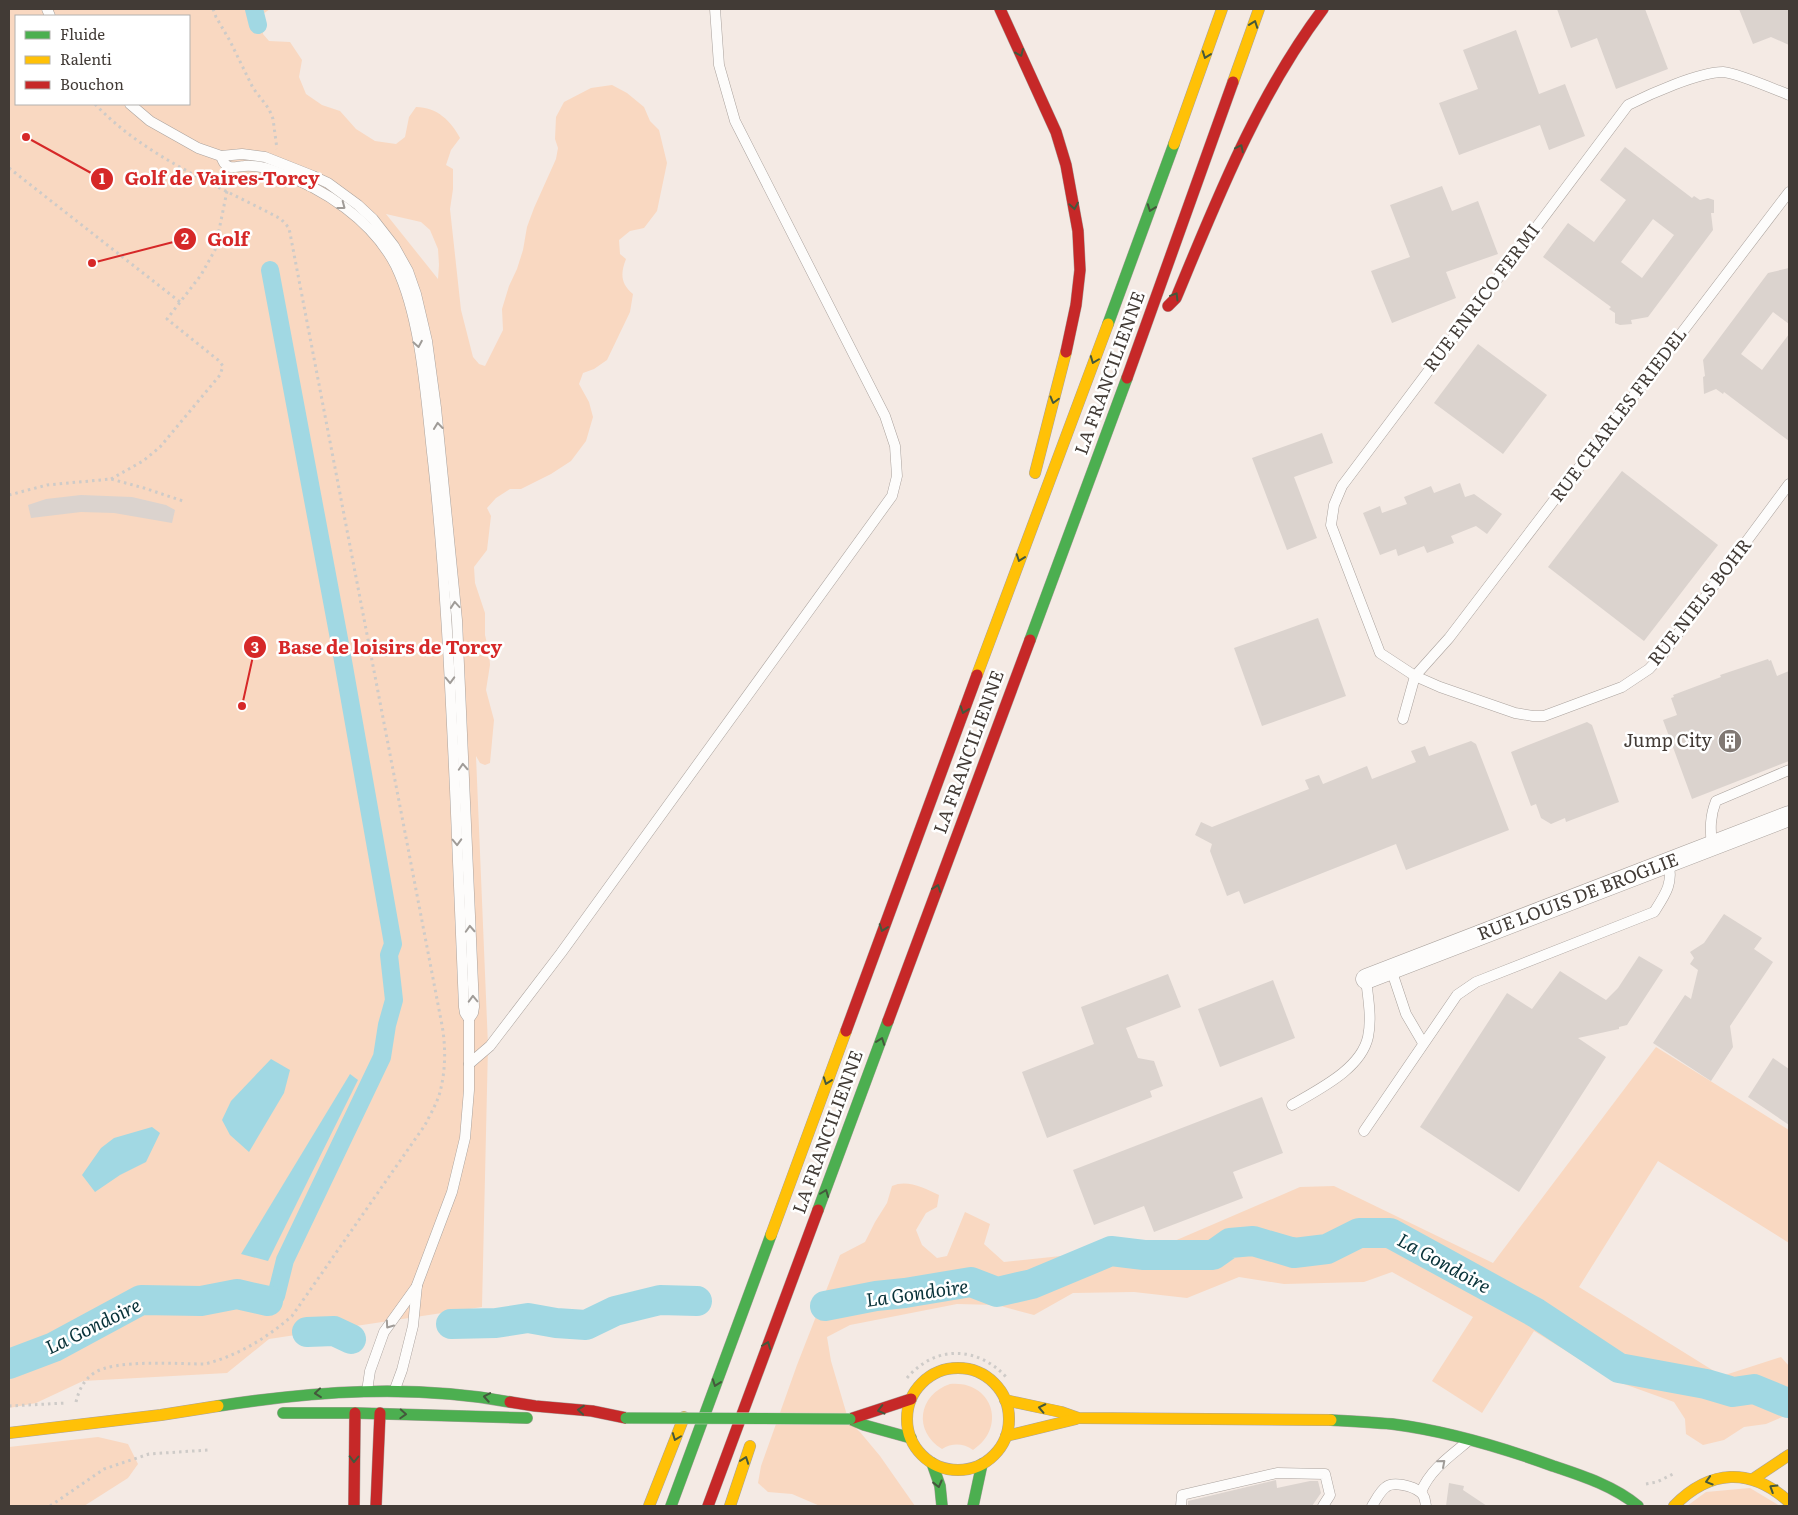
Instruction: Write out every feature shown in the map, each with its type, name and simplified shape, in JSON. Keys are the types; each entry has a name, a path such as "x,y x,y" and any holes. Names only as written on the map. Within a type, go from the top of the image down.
{"main road":[{"path":"1000,9 1056,132 1066,165 1073,199 1080,270 1071,334 1034,479 1037,512"},
{"name":"LA FRANCILIENNE","path":"671,1506 1037,512 1138,246 1222,9"},
{"name":"LA FRANCILIENNE","path":"708,1506 1144,334 1259,9"},
{"path":"1144,334 1176,298 1223,183 1261,105 1299,41 1323,9"},
{"path":"719,1350 733,1337"},
{"path":"955,1368 976,1372 994,1383 1005,1400 1009,1418 1006,1436 997,1452 982,1464 970,1469 944,1468 932,1463 918,1450 911,1438 907,1416 911,1399 926,1379 940,1372 955,1368"},
{"path":"354,1506 355,1413 367,1391"},
{"path":"367,1391 380,1413"},
{"path":"9,1433 161,1416 194,1409 279,1397 367,1391 474,1395 535,1406 592,1411 626,1418"},
{"path":"376,1506 380,1413 394,1391"},
{"path":"730,1506 754,1430 750,1391"},
{"path":"556,1419 850,1419 911,1399"},
{"path":"1005,1400 1061,1412 1078,1418 1330,1420 1392,1424 1469,1439 1508,1450 1586,1477 1624,1495 1638,1506"},
{"path":"649,1506 687,1409"},
{"path":"271,1414 380,1413 537,1419"},
{"path":"161,1416 242,1415"},
{"path":"1006,1436 1034,1428 1062,1424 1078,1418"},
{"path":"850,1419 864,1425 911,1438"},
{"path":"1753,1479 1789,1455"},
{"path":"932,1463 940,1486 942,1506"},
{"path":"973,1506 982,1464"},
{"path":"1670,1503 1704,1482 1728,1476 1753,1479 1769,1485 1789,1502"},
{"path":"1624,1495 1650,1500"}],"street":[{"name":"RUE LOUIS DE BROGLIE","path":"1366,979 1789,816"}],"lane":[{"path":"469,1064 490,1046 561,954 892,496 897,476 895,446 885,416 735,121 719,65 715,9"},
{"name":"RUE ENRICO FERMI","path":"1380,653 1331,525 1334,504 1342,486 1628,105 1706,74 1725,72 1789,95"},
{"path":"131,105 150,121 179,139 221,156 255,155 278,162 328,183 358,205 373,219 403,258 422,316 436,408 457,620 474,1006 473,1013 469,1019 469,1090 464,1138 452,1192 417,1285 384,1332 370,1371 367,1391"},
{"path":"221,156 224,163 230,167 255,166 290,176 318,190 344,207 370,231 388,253 400,275 407,297 418,343 428,411 448,621 464,1013 469,1019"},
{"name":"RUE CHARLES FRIEDEL","path":"1415,676 1449,638 1789,192"},
{"name":"RUE NIELS BOHR","path":"1380,653 1415,676 1440,687 1515,713 1533,716 1544,716 1622,686 1649,669 1663,654 1789,484"},
{"path":"1403,719 1415,676"},
{"path":"1712,846 1711,813 1716,800 1789,770"},
{"path":"1364,1131 1456,995 1476,982 1654,912 1668,890 1670,871 1668,862"},
{"path":"1391,969 1406,1014 1423,1043"},
{"path":"1292,1105 1336,1079 1362,1054 1368,1036 1370,1014 1366,979"},
{"path":"394,1391 402,1370 413,1326 417,1285"},
{"path":"1421,1492 1425,1481 1434,1470 1469,1439"},
{"path":"1182,1506 1182,1495 1277,1473 1325,1474 1330,1495 1323,1506"},
{"path":"1372,1506 1384,1488 1391,1484 1399,1484 1421,1492 1425,1498 1426,1506"}],"path":[{"path":"213,9 253,88 271,114 278,162"},
{"path":"9,1406 76,1402 78,1392 84,1382 101,1369 135,1365 205,1364 246,1348 279,1328 303,1302 426,1125 440,1093 445,1056 442,1020 289,228 281,219 154,152 110,120 96,105"},
{"path":"9,168 180,302"},
{"path":"111,479 142,461 160,447 220,375 223,366 218,360 167,319 201,275 215,250 227,191"},
{"path":"9,495 47,485 111,479 144,488 182,502"},
{"path":"50,1506 104,1469 149,1454 208,1450"}],"shaded area":[{"path":"9,9 270,9 263,14 263,34 269,41 290,42 302,60 299,77 306,94 322,105 340,111 356,129 375,141 396,144 405,137 409,117 416,107 437,112 448,121 460,138 451,150 446,165 453,169 450,209 461,310 473,357 479,364 485,366 503,330 502,309 523,250 527,227 556,159 558,148 555,139 556,117 564,102 591,88 612,85 627,93 644,107 650,121 659,130 667,163 657,211 644,228 630,231 619,240 620,254 626,259 622,274 624,282 633,294 630,312 607,360 594,369 583,373 579,384 589,402 593,417 586,441 571,461 551,474 521,489 510,489 496,498 487,508 491,516 487,550 474,567 475,583 485,613 485,635 490,665 486,690 494,720 490,763 485,765 480,763 476,756 488,1046 482,1307 269,1339 227,1373 83,1381 36,1403 9,1408","holes":["386,214 421,222 430,230 438,249 438,279"]},
{"path":"1656,1047 1789,1130 1789,1243 1658,1161 1579,1287 1722,1376 1781,1357 1789,1366 1789,1414 1766,1424 1744,1427 1724,1440 1703,1445 1686,1434 1685,1419 1674,1402 1613,1380 1534,1331 1482,1413 1432,1381 1473,1317 1392,1272 1364,1282 1284,1284 1239,1277 1187,1298 1134,1292 1073,1293 1034,1315 997,1305 957,1304 850,1325 827,1337 831,1361 849,1422 880,1456 915,1506 820,1506 792,1494 768,1492 758,1483 761,1466 797,1365 840,1255 865,1242 887,1203 892,1186 904,1183 910,1184 939,1195 937,1207 926,1213 916,1230 922,1245 937,1258 947,1256 965,1212 990,1224 984,1244 1004,1262 1165,1245 1300,1187 1334,1186 1493,1263"},
{"path":"950,1384 964,1385 976,1389 985,1397 990,1407 992,1418 990,1429 984,1440 973,1450 958,1445 942,1449 927,1433 923,1423 923,1414 931,1396 939,1389"},
{"path":"98,1437 128,1444 138,1464 128,1478 84,1506 9,1506 9,1447"},
{"path":"1750,1488 1780,1506 1687,1506 1706,1492"}],"water":[{"path":"271,1059 290,1070 284,1093 249,1152 230,1135 222,1120 231,1101"},
{"path":"350,1074 358,1080 268,1261 241,1254"},
{"path":"152,1127 160,1133 146,1162 120,1175 95,1192 82,1175 101,1148 114,1138"}],"building":[{"path":"1557,9 1645,9 1668,69 1616,89 1597,38 1571,48"},
{"path":"1739,9 1789,9 1789,45 1771,37 1753,44"},
{"path":"1516,30 1539,94 1565,84 1585,136 1549,150 1540,125 1459,155 1439,103 1478,89 1463,50"},
{"path":"1625,147 1692,198 1694,196 1700,200 1708,198 1714,200 1714,213 1711,213 1713,230 1648,317 1631,320 1632,324 1620,325 1615,323 1615,313 1609,309 1611,307 1543,257 1568,223 1594,242 1626,200 1600,180","holes":["1653,219 1674,235 1642,278 1621,262"]},
{"path":"1442,186 1452,211 1478,201 1498,254 1446,272 1456,298 1392,323 1371,271 1410,257 1390,205"},
{"path":"1789,268 1789,324 1773,312 1741,354 1762,370 1789,334 1789,441 1724,392 1723,394 1716,389 1704,394 1703,377 1705,376 1703,360 1768,273"},
{"path":"1478,344 1547,395 1503,454 1434,403"},
{"path":"1322,433 1333,463 1294,477 1317,538 1287,550 1252,458"},
{"path":"1622,471 1718,545 1644,641 1548,567"},
{"path":"1460,483 1465,497 1474,494 1502,514 1487,534 1476,526 1451,536 1454,543 1427,553 1424,546 1398,556 1396,549 1380,555 1363,513 1380,506 1382,513 1407,504 1404,497 1431,486 1434,493"},
{"path":"81,495 132,497 166,505 175,510 172,523 114,513 81,512 31,518 28,505 46,499"},
{"path":"1318,618 1346,696 1262,726 1234,648"},
{"name":"Jump City","path":"1768,659 1769,661 1771,660 1777,676 1789,671 1789,761 1692,799 1663,720 1677,715 1671,698 1674,697 1673,695 1721,677 1720,675"},
{"path":"1587,722 1592,725 1619,802 1566,822 1565,818 1551,824 1541,818 1536,804 1531,806 1511,752"},
{"path":"1471,741 1476,744 1509,830 1406,870 1396,844 1244,904 1239,891 1227,896 1210,851 1212,844 1195,835 1201,822 1212,827 1309,789 1305,780 1319,775 1323,784 1367,766 1372,779 1416,762 1411,751 1425,746 1429,756"},
{"path":"1724,914 1762,938 1754,949 1773,962 1730,1026 1733,1047 1711,1081 1653,1043 1685,995 1691,999 1698,970 1690,964 1694,958 1690,952 1704,943"},
{"path":"1639,956 1663,970 1627,1025 1619,1027 1619,1029 1578,1038 1606,1057 1519,1192 1420,1127 1507,993 1532,1009 1560,971 1606,1000 1618,988"},
{"path":"1168,974 1181,1007 1126,1028 1138,1058 1154,1061 1163,1086 1150,1091 1152,1097 1047,1138 1022,1072 1094,1044 1081,1007"},
{"path":"1273,980 1295,1038 1220,1067 1198,1009"},
{"path":"1773,1058 1789,1069 1789,1125 1748,1097"},
{"path":"1262,1097 1283,1153 1233,1172 1243,1198 1154,1232 1144,1206 1094,1225 1073,1170"},
{"path":"1276,1480 1277,1488 1318,1481 1321,1493 1312,1506 1188,1506 1188,1501"},
{"path":"1449,1483 1464,1486 1463,1490 1487,1506 1446,1506"}],"waterway":[{"path":"254,9 258,25"},
{"path":"268,1301 276,1296 285,1260 382,1057 387,1025 394,1000 389,955 393,944 340,644 270,270"},
{"name":"La Gondoire","path":"825,1306 876,1296 971,1282 997,1292 1032,1284 1111,1251 1144,1255 1213,1255 1230,1243 1253,1241 1294,1253 1327,1249 1359,1233 1390,1233 1536,1313 1619,1368 1706,1384 1733,1392 1754,1389 1788,1403"},
{"name":"La Gondoire","path":"9,1364 54,1347 141,1300 201,1301 237,1294 268,1301"},
{"name":"La Gondoire","path":"451,1324 496,1323 528,1318 556,1323 586,1325 615,1311 660,1300 697,1301"},
{"name":"La Gondoire","path":"307,1332 334,1331 351,1339"}],"traffic: fast":[{"path":"1108,324 1174,144"},
{"path":"1030,640 1127,378"},
{"path":"818,1210 888,1021"},
{"path":"671,1506 771,1235"},
{"path":"218,1406 327,1393 401,1391 474,1396 510,1402"},
{"path":"283,1413 527,1418"},
{"path":"626,1418 850,1419"},
{"path":"850,1419 864,1425 911,1438"},
{"path":"1331,1420 1392,1424 1474,1440 1587,1478 1619,1493 1638,1506"},
{"path":"932,1463 940,1486 942,1506"},
{"path":"973,1506 982,1464"}],"traffic: slow":[{"path":"1174,144 1222,9"},
{"path":"1233,82 1259,9"},
{"path":"977,675 1108,324"},
{"path":"1035,473 1066,352"},
{"path":"771,1235 846,1031"},
{"path":"958,1368 977,1372 994,1383 1005,1400 1009,1419 1005,1438 994,1455 977,1466 958,1470 939,1466 922,1455 911,1438 907,1419 911,1400 922,1383 939,1372 958,1368"},
{"path":"1005,1400 1061,1412 1078,1418 1331,1420"},
{"path":"9,1433 161,1415 218,1406"},
{"path":"649,1506 684,1417"},
{"path":"1006,1436 1076,1419"},
{"path":"730,1506 750,1446"},
{"path":"1753,1479 1789,1455"},
{"path":"1674,1506 1702,1485 1716,1479 1731,1477 1745,1478 1760,1483 1775,1491 1789,1502"}],"traffic: jam":[{"path":"1000,9 1056,132 1066,165 1078,231 1080,270 1076,305 1066,352"},
{"path":"1168,306 1176,298 1240,149 1259,112 1299,43 1323,9"},
{"path":"1127,378 1233,82"},
{"path":"888,1021 1030,640"},
{"path":"846,1031 977,675"},
{"path":"708,1506 818,1210"},
{"path":"850,1419 911,1399"},
{"path":"510,1402 592,1411 626,1418"},
{"path":"354,1506 355,1413"},
{"path":"376,1506 380,1413"}],"place":[{"name":"Golf de Vaires-Torcy","path":"26,137"},
{"name":"Golf","path":"92,263"},
{"name":"Base de loisirs de Torcy","path":"242,706"},
{"name":"Jump City","path":"1730,741"}]}
